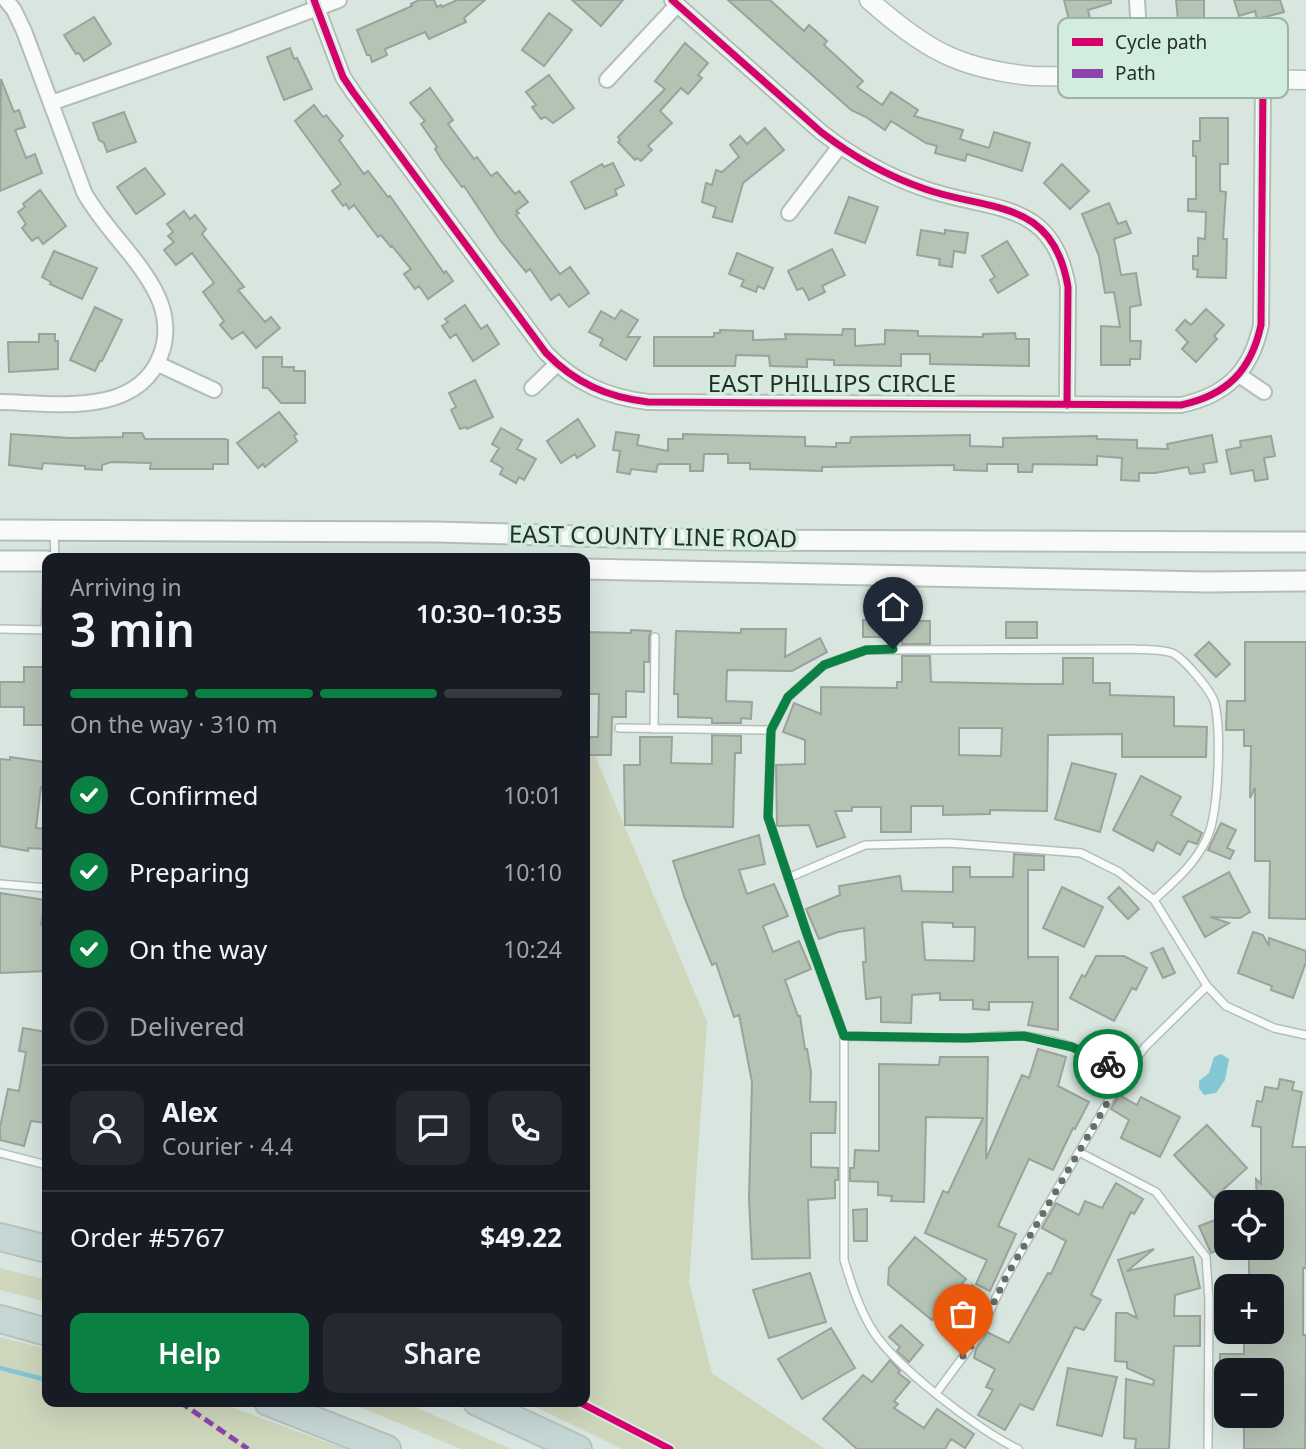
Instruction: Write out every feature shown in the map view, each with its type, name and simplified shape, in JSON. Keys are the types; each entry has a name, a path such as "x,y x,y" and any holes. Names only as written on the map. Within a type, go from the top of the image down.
{"highway":[{"path":"0,1237 42,1248"},
{"path":"0,1319 42,1331"},
{"path":"281,1407 387,1449"},
{"path":"488,1407 578,1449"}],"main road":[{"name":"EAST COUNTY LINE ROAD","path":"0,530 436,532 722,540 1306,542"},
{"path":"0,561 42,561"},
{"name":"EAST COUNTY LINE ROAD","path":"590,569 1173,582 1306,581"}],"street":[{"path":"0,402 103,401 127,395 144,382 158,364 166,329 157,296 93,210 84,192 24,31 6,0"},
{"path":"51,103 315,4 339,0"},
{"path":"869,0 926,47 975,68 1033,76 1058,76"},
{"path":"1137,0 1139,18"},
{"path":"607,80 675,2 821,132 870,165 925,190 1003,207 1035,224 1049,239 1062,263 1068,287 1067,405"},
{"name":"EAST PHILLIPS CIRCLE","path":"315,4 343,77 353,93 546,353 576,379 599,391 623,399 648,402 1181,405 1217,393 1239,374 1249,361 1261,325 1263,98"},
{"path":"1288,80 1306,80"},
{"path":"789,213 840,146"},
{"path":"158,364 214,390"},
{"path":"532,388 557,364"},
{"path":"1239,374 1264,392"}],"lane":[{"path":"54,530 55,553"},
{"path":"0,629 42,630"},
{"path":"654,729 655,637"},
{"path":"1018,1449 981,1427 890,1354 870,1327 854,1292 844,1260 844,1036 768,817 771,730 788,697 824,665 866,650 1134,649 1173,653 1193,671 1214,700 1219,740 1218,782 1208,837 1188,870 1154,900"},
{"path":"619,728 771,730"},
{"path":"788,878 864,845 949,843 1081,853 1119,872 1154,900 1207,986 1226,1006 1273,1028 1306,1035"},
{"path":"0,884 42,888"},
{"path":"937,1392 977,1338 1006,1277 1123,1076 1145,1047 1207,986"},
{"path":"844,1036 1024,1036 1088,1053 1123,1076"},
{"path":"1079,1152 1156,1192 1206,1257 1209,1300 1208,1449"},
{"path":"0,1153 42,1164"}],"green space":[{"path":"590,744 707,1022 689,1283 712,1373 825,1449 622,1449 536,1407 590,1407"},
{"path":"0,1268 42,1279 42,1301 0,1290"},
{"path":"0,1337 42,1348 42,1407 231,1407 345,1449 0,1449"},
{"path":"360,1407 415,1407 511,1449 461,1449"}],"water":[{"path":"1221,1054 1229,1059 1225,1080 1216,1093 1204,1095 1199,1088 1199,1081 1209,1073 1214,1057"}],"building":[{"path":"419,0 434,0 437,7 442,7 457,0 485,0 464,18 466,22 429,39 425,32 385,49 387,55 372,62 357,30 412,6 411,4"},
{"path":"572,0 623,0 601,26"},
{"path":"728,0 770,0 804,31 809,25 827,41 824,45 863,81 857,87 882,105 891,92 918,110 914,116 963,130 960,139 989,148 994,132 1030,143 1022,171 967,154 965,161 935,153 937,146 926,143 891,121 885,130 851,110"},
{"path":"1064,0 1111,0 1111,3 1088,10 1090,18 1068,18"},
{"path":"1176,0 1204,0 1204,18 1178,18"},
{"path":"1234,0 1280,0 1284,12 1261,18 1257,18 1255,11 1239,16"},
{"path":"549,13 572,30 544,66 522,50"},
{"path":"94,17 111,44 84,61 64,35"},
{"path":"685,43 708,63 698,75 702,78 688,94 681,88 660,111 672,123 648,146 652,150 641,161 637,158 635,160 618,142 618,137 665,89 655,81"},
{"path":"290,48 312,89 284,100 267,57"},
{"path":"549,75 574,108 553,123 545,117 541,119 532,107 536,105 526,92"},
{"path":"1,79 14,112 19,110 25,127 15,130 26,158 35,154 42,173 0,191"},
{"path":"430,88 453,120 448,124 474,159 477,157 491,176 497,172 515,194 519,191 528,202 516,211 519,213 516,215 560,274 570,267 589,293 569,307 559,294 551,300 530,269 526,272 500,240 464,186 462,187 441,159 435,149 437,147 421,124 425,121 410,103"},
{"path":"314,105 343,136 339,140 364,174 368,171 388,197 390,196 444,273 446,271 453,281 428,299 419,286 415,289 404,274 411,269 392,246 381,235 378,237 354,205 349,209 346,204 343,206 332,191 341,184 295,121"},
{"path":"124,112 136,142 107,152 93,123"},
{"path":"1200,118 1228,118 1228,164 1220,164 1220,191 1226,192 1223,239 1227,239 1226,278 1197,277 1198,270 1193,269 1193,256 1198,256 1198,238 1205,239 1206,212 1188,211 1188,199 1196,199 1196,156 1193,156 1193,141 1200,141"},
{"path":"765,128 784,150 743,183 732,222 713,217 716,207 702,202 706,183 712,185 716,170 722,172 739,157 730,145 740,136 747,144"},
{"path":"613,163 624,185 615,190 617,195 585,209 571,182 602,164 604,167"},
{"path":"1062,164 1089,191 1070,209 1044,183"},
{"path":"145,168 165,194 136,214 117,187"},
{"path":"40,190 66,226 43,244 38,237 32,241 22,228 26,224 18,212 25,207 23,204"},
{"path":"849,197 878,207 865,243 835,233"},
{"path":"1109,203 1118,224 1126,221 1131,233 1114,239 1121,275 1136,273 1141,305 1130,307 1130,341 1141,341 1140,359 1130,359 1130,365 1101,365 1101,326 1120,327 1114,292 1105,293 1099,256 1082,214"},
{"path":"184,211 190,219 195,215 206,229 202,234 244,287 238,290 265,322 271,317 280,328 256,348 243,332 232,339 220,325 224,321 203,292 214,283 192,253 176,265 164,250 174,242 168,236 173,232 167,224"},
{"path":"921,230 945,234 945,230 968,233 965,253 954,251 952,267 939,265 940,259 917,255"},
{"path":"1007,241 1028,275 998,293 990,280 995,277 982,256"},
{"path":"832,249 845,275 822,286 825,292 809,300 803,288 797,290 788,271"},
{"path":"54,251 97,268 82,299 50,284 51,282 42,277"},
{"path":"737,253 773,268 764,289 758,286 756,292 741,286 744,280 729,274"},
{"path":"465,305 481,329 487,325 499,344 473,361 456,334 450,338 442,326 448,322 445,319"},
{"path":"95,307 122,320 95,371 70,360"},
{"path":"1206,309 1224,325 1214,336 1217,339 1196,362 1182,349 1188,342 1176,330 1185,320 1191,325"},
{"path":"621,310 638,320 627,337 640,337 626,360 600,345 603,339 589,332 601,311 615,319"},
{"path":"843,329 855,329 855,346 885,344 885,330 918,331 918,336 983,337 983,334 1015,333 1016,339 1029,339 1029,366 930,364 930,354 901,354 901,366 834,365 834,360 807,359 807,367 770,366 769,356 736,355 735,366 654,366 654,337 714,337 714,333 720,333 720,330 753,331 753,340 786,339 785,334 842,335"},
{"path":"39,334 55,334 55,341 58,341 58,369 9,372 8,342 39,342"},
{"path":"263,357 282,357 282,367 305,371 305,403 281,403 268,388 263,388"},
{"path":"475,380 493,417 467,429 460,429 451,410 456,407 449,393"},
{"path":"279,412 297,434 294,436 297,441 265,467 263,464 258,468 237,443"},
{"path":"578,419 595,446 577,458 575,454 561,463 547,441"},
{"path":"501,428 522,440 517,449 536,459 524,480 519,477 516,483 500,474 503,468 491,461 499,448 492,444"},
{"path":"616,432 639,435 637,445 668,451 668,439 683,439 683,434 805,437 805,446 836,447 836,443 850,443 851,437 970,435 970,446 1003,447 1003,438 1097,436 1097,439 1137,440 1137,448 1168,449 1167,444 1212,435 1217,462 1203,464 1205,472 1190,474 1188,467 1139,473 1139,481 1121,480 1122,458 1097,456 1097,465 1033,464 1032,472 1018,472 1018,464 987,464 987,471 954,470 954,465 822,467 822,471 750,469 750,463 728,463 728,454 704,454 703,471 690,471 690,464 658,464 656,472 631,469 630,474 617,472 620,451 613,450"},
{"path":"123,433 142,433 145,439 225,439 228,440 228,464 213,464 213,469 150,469 151,463 111,462 102,465 102,470 43,463 42,469 9,465 11,434 70,438 123,437"},
{"path":"1271,436 1275,456 1264,458 1268,479 1255,481 1253,470 1231,474 1226,450 1241,447 1240,441"},
{"path":"863,620 930,621 930,644 902,644 902,637 863,637"},
{"path":"1006,622 1037,622 1037,638 1006,638"},
{"path":"741,629 786,629 785,657 820,638 827,652 792,671 727,670 726,701 752,702 751,719 741,718 741,723 712,723 712,718 678,717 678,694 674,694 676,631 741,633"},
{"path":"631,630 651,631 649,662 644,662 644,692 626,691 626,717 612,717 611,755 590,755 590,737 598,737 599,694 590,694 590,632 631,633"},
{"path":"1209,642 1230,664 1216,677 1195,655"},
{"path":"1245,642 1306,642 1306,919 1269,918 1270,861 1255,861 1255,788 1250,798 1251,746 1244,746 1244,730 1226,730 1227,701 1245,701"},
{"path":"902,656 930,656 931,682 1033,684 1063,684 1063,658 1093,658 1093,683 1110,683 1110,695 1174,697 1174,726 1207,727 1206,757 1122,757 1122,734 1048,735 1047,811 990,810 990,814 943,815 943,806 911,806 911,832 881,832 881,807 852,807 852,811 835,811 845,837 817,847 809,825 777,826 776,765 805,764 805,740 783,732 794,703 821,714 821,687 897,688 897,682 902,682","holes":["959,728 1002,728 1001,756 959,755"]},
{"path":"24,667 42,667 42,725 24,725 24,707 0,707 0,682 24,682"},
{"path":"712,735 741,736 741,753 735,753 733,827 625,825 624,765 640,765 640,737 672,737 671,763 712,764"},
{"path":"10,757 42,762 42,787 36,828 42,829 42,849 28,848 28,851 0,846 0,759 10,760"},
{"path":"1072,763 1116,774 1100,832 1055,819"},
{"path":"1141,776 1181,797 1171,815 1202,833 1197,844 1188,841 1180,855 1157,842 1153,851 1113,830"},
{"path":"1221,823 1236,830 1227,848 1234,851 1230,859 1208,850"},
{"path":"759,835 765,864 739,870 747,894 774,884 788,916 763,926 773,952 799,941 811,969 785,980 800,1016 807,1049 811,1072 810,1102 836,1102 835,1133 811,1133 811,1167 838,1168 838,1180 835,1180 835,1198 808,1200 810,1258 752,1259 749,1199 752,1082 739,1015 734,1017 716,963 712,965 685,899 673,861"},
{"path":"1014,854 1044,856 1044,870 1028,870 1028,959 1058,957 1058,1030 1028,1025 1033,1002 989,1002 989,1010 973,1009 973,1000 940,1000 940,993 912,995 911,1023 881,1022 881,997 866,999 864,928 838,932 819,939 806,909 840,895 839,886 900,876 902,891 953,892 953,867 970,867 970,877 1013,877","holes":["922,922 953,923 953,927 975,927 974,961 925,960"]},
{"path":"1229,872 1250,912 1240,918 1210,917 1229,923 1205,937 1183,897"},
{"path":"1062,887 1103,907 1084,947 1043,928"},
{"path":"1119,887 1139,909 1128,919 1108,898"},
{"path":"0,893 42,900 42,971 0,973"},
{"path":"1253,932 1263,935 1269,946 1269,938 1306,951 1306,962 1293,998 1271,990 1272,986 1238,973"},
{"path":"1163,948 1175,973 1163,978 1151,953"},
{"path":"1096,956 1124,956 1147,968 1136,990 1132,988 1114,1021 1070,998"},
{"path":"23,1028 42,1031 42,1122 31,1121 24,1146 0,1140 8,1089 19,1091 26,1052 19,1051"},
{"path":"1038,1049 1066,1057 1058,1086 1089,1102 1053,1170 1029,1159 998,1226 1016,1234 990,1291 976,1284 987,1260 925,1233 943,1191 948,1193 983,1118 926,1117 924,1202 891,1201 892,1196 878,1195 878,1182 850,1181 850,1168 854,1168 855,1150 879,1151 879,1064 939,1065 940,1057 988,1057 986,1159 1022,1075 1029,1078"},
{"path":"1280,1079 1294,1082 1292,1090 1302,1092 1292,1147 1306,1147 1306,1268 1303,1268 1303,1335 1306,1335 1305,1449 1244,1449 1244,1428 1284,1428 1284,1358 1220,1358 1220,1354 1244,1354 1244,1344 1284,1344 1284,1274 1249,1274 1249,1260 1284,1260 1284,1190 1256,1190 1256,1179 1261,1184 1261,1127 1252,1126 1257,1101 1262,1102 1265,1087 1278,1089"},
{"path":"1119,1095 1137,1105 1141,1097 1180,1117 1160,1157 1121,1138 1129,1120 1111,1109"},
{"path":"1207,1125 1247,1168 1223,1190 1214,1190 1214,1198 1174,1155"},
{"path":"1116,1183 1143,1199 1134,1214 1131,1212 1091,1295 1101,1300 1084,1330 1075,1327 1033,1410 1020,1404 1005,1430 978,1415 993,1390 986,1387 995,1369 974,1358 976,1349 987,1332 1009,1343 1048,1273 1051,1274 1066,1241 1042,1228 1056,1203 1079,1215 1085,1201 1102,1208"},
{"path":"867,1209 867,1241 854,1241 853,1210"},
{"path":"1214,1220 1214,1252 1211,1253 1199,1226"},
{"path":"915,1237 966,1279 932,1320 888,1284 889,1268"},
{"path":"1154,1249 1127,1271 1193,1257 1200,1288 1175,1295 1174,1316 1200,1316 1200,1346 1174,1346 1169,1449 1135,1449 1136,1439 1124,1438 1126,1379 1153,1385 1154,1380 1127,1368 1127,1362 1115,1361 1116,1313 1127,1313 1137,1318 1118,1260"},
{"path":"810,1273 826,1322 769,1338 753,1290"},
{"path":"972,1285 983,1294 969,1323 976,1327 965,1344 948,1336"},
{"path":"901,1325 923,1345 909,1362 897,1351 900,1347 889,1337"},
{"path":"831,1328 855,1368 802,1399 778,1359"},
{"path":"890,1360 900,1371 898,1373 910,1382 894,1401 898,1404 894,1408 924,1428 937,1409 974,1434 965,1448 951,1439 945,1449 857,1449 823,1419 863,1375 872,1382"},
{"path":"1068,1368 1117,1377 1102,1436 1057,1425"}],"waterway":[{"path":"0,1368 42,1379"}],"marked path":[{"path":"187,1407 248,1449"}],"cycle path":[{"path":"314,0 343,77 546,353 568,373 592,387 648,402 1181,405 1212,395 1243,368 1251,356 1261,325 1263,98"},
{"path":"672,0 821,132 845,149 884,172 925,189 1016,213 1034,223 1049,237 1060,258 1068,287 1067,405"},
{"path":"589,1407 670,1449"}],"way so far":[{"path":"963,1356 977,1338 1006,1277 1123,1076 1108,1064"}],"route":[{"path":"893,649 866,650 824,665 788,697 771,730 768,817 844,1036 1024,1036 1072,1047 1108,1064"}]}
